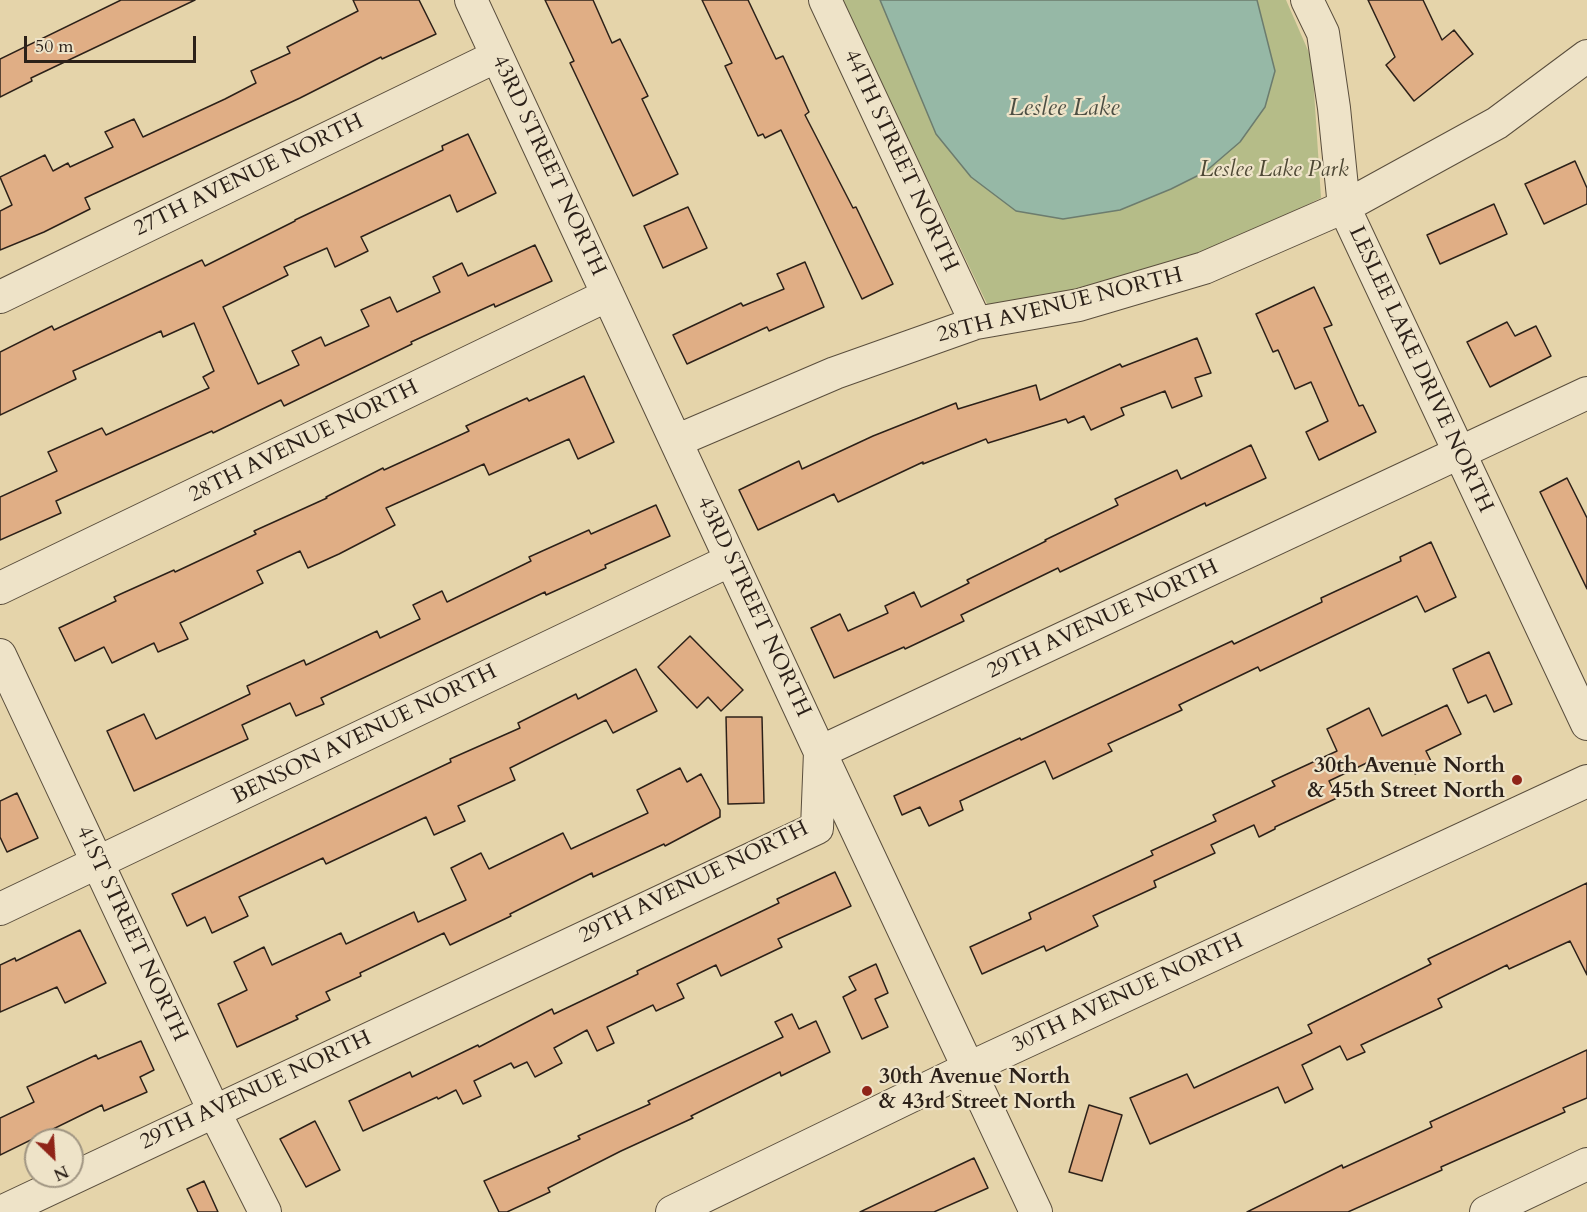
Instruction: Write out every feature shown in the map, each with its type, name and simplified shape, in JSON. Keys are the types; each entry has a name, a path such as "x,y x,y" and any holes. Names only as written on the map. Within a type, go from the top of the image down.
{"street":[{"name":"43RD STREET NORTH","path":"471,0 1036,1212"},
{"name":"44TH STREET NORTH","path":"825,0 976,323"},
{"name":"LESLEE LAKE DRIVE NORTH","path":"1307,0 1323,33 1334,108 1344,207 1587,724"},
{"name":"27TH AVENUE NORTH","path":"0,297 497,56"},
{"name":"28TH AVENUE NORTH","path":"676,441 835,373 976,323 1079,305 1204,268 1344,207 1497,123 1587,56"},
{"name":"28TH AVENUE NORTH","path":"0,588 608,295"},
{"name":"29TH AVENUE NORTH","path":"1,1212 817,828 820,752 1587,393"},
{"name":"BENSON AVENUE NORTH","path":"0,909 731,560"},
{"name":"41ST STREET NORTH","path":"0,655 214,1111 265,1212"},
{"name":"30TH AVENUE NORTH","path":"672,1212 969,1068 1587,781"},
{"path":"1486,1212 1587,1164"}],"green space":[{"name":"Leslee Lake Park","path":"842,0 880,0 899,45 1120,210 1205,172 1267,39 1257,0 1286,0 1310,55 1321,198 1231,240 1175,262 1106,282 989,308"}],"water":[{"name":"Leslee Lake","path":"880,0 1257,0 1275,71 1265,107 1240,142 1205,172 1120,210 1063,219 1016,211 971,177 936,134"}],"building":[{"path":"121,0 195,0 31,78 32,81 0,97 0,59"},
{"path":"353,0 419,0 436,34 382,59 381,57 300,98 85,198 90,209 44,232 0,250 0,211 12,205 0,177 45,155 53,171 68,163 70,167 113,147 105,132 134,119 143,137 225,99 256,83 251,71 290,53 287,47 358,11"},
{"path":"545,0 593,0 612,43 620,39 648,96 642,99 678,174 633,196 570,63 574,61"},
{"path":"702,0 748,0 776,59 783,56 809,112 805,115 853,208 856,207 893,284 862,299 781,130 765,138 763,134 758,136 725,66 732,63"},
{"path":"1368,0 1423,0 1442,40 1454,30 1473,54 1414,101 1386,65 1395,57"},
{"path":"468,134 496,193 457,212 450,195 361,237 368,251 335,267 327,248 284,267 288,275 223,307 258,384 299,365 292,351 321,337 325,346 369,326 361,310 390,297 397,312 440,292 433,277 462,263 468,276 535,245 552,281 495,307 494,304 411,342 412,344 284,406 281,400 213,433 212,431 56,501 61,513 0,540 0,497 57,471 48,452 102,428 106,435 209,388 203,377 214,371 194,323 163,337 161,331 73,371 76,379 0,415 0,352 52,326 54,330 202,260 205,266 295,220 443,150 442,146"},
{"path":"1575,161 1587,188 1587,204 1544,224 1525,184"},
{"path":"1494,204 1507,234 1440,264 1427,235"},
{"path":"688,207 707,248 663,268 644,226"},
{"path":"805,262 824,307 769,331 767,327 687,364 673,335 741,303 743,306 784,289 777,274"},
{"path":"1314,287 1332,325 1324,328 1359,406 1363,405 1376,432 1319,460 1306,432 1328,421 1311,382 1295,389 1278,350 1273,352 1256,314"},
{"path":"1507,322 1515,336 1536,326 1551,356 1490,387 1467,342"},
{"path":"1197,338 1211,373 1195,378 1202,396 1172,408 1165,391 1121,408 1124,415 1091,430 1084,416 1068,423 1066,419 988,443 986,439 923,464 923,462 838,502 834,494 758,530 739,490 799,461 802,469 873,436 956,403 958,409 1036,385 1040,400 1120,364 1122,367"},
{"path":"584,376 614,442 578,459 569,439 489,475 484,464 386,508 395,525 339,554 308,568 300,551 257,571 263,583 180,623 188,639 158,652 154,643 112,663 104,647 75,661 59,628 116,601 114,597 174,570 175,572 256,534 254,531 327,498 383,468 384,470 469,431 466,426 527,398 529,401"},
{"path":"1251,445 1266,478 1206,506 1205,503 1060,572 1058,568 961,615 964,621 905,649 904,647 834,678 811,628 840,614 848,631 888,613 885,606 914,592 921,607 969,583 967,580 1118,505 1115,499 1177,470 1181,479"},
{"path":"1567,478 1587,518 1587,589 1540,492"},
{"path":"656,505 670,536 605,565 606,568 546,595 545,592 321,698 324,704 296,716 290,703 242,725 248,739 134,791 107,731 144,714 156,739 250,694 247,686 304,660 306,665 377,631 380,638 420,619 413,605 442,591 447,602 531,561 529,557 589,530 591,534"},
{"path":"1431,542 1456,597 1425,612 1417,596 1260,671 1258,667 1179,705 1182,710 1108,744 1112,751 1053,779 1045,761 960,801 963,810 929,826 920,807 902,815 894,796 1020,738 1021,740 1232,641 1234,644 1322,602 1321,598 1401,561 1400,557"},
{"path":"690,636 743,690 721,711 708,697 697,708 658,667"},
{"path":"1489,652 1512,704 1494,712 1486,695 1468,703 1453,669"},
{"path":"636,669 657,711 613,733 606,720 510,768 515,780 458,806 465,821 434,835 426,817 326,864 323,858 239,897 248,916 212,933 205,917 187,926 172,894 451,762 450,759 520,728 518,723 576,694 578,699"},
{"path":"1447,705 1461,734 1426,751 1433,765 1415,774 1409,761 1382,773 1375,759 1329,781 1337,798 1259,837 1254,825 1211,845 1215,853 1154,881 1156,887 1093,916 1098,926 1046,951 1044,946 982,974 970,947 1031,919 1029,913 1153,855 1151,851 1216,821 1213,815 1275,786 1272,781 1337,751 1327,729 1369,708 1382,736"},
{"path":"726,717 762,717 764,803 728,804"},
{"path":"680,768 687,782 701,774 720,810 720,817 665,846 664,844 593,877 592,873 450,945 444,933 360,973 361,976 326,992 330,1000 296,1016 298,1019 237,1047 218,1004 247,990 234,962 264,947 272,965 341,933 346,944 414,912 418,922 466,900 451,868 481,853 489,869 563,833 571,849 648,813 637,790"},
{"path":"17,793 38,838 7,852 0,837 0,801"},
{"path":"835,872 851,906 778,939 782,947 721,976 716,965 677,984 684,998 656,1011 653,1005 607,1027 614,1043 597,1051 587,1030 554,1048 562,1063 535,1077 527,1062 514,1068 511,1063 474,1081 481,1096 463,1104 456,1090 363,1131 349,1101 410,1072 412,1077 478,1045 479,1047 552,1009 554,1014 638,974 637,971 779,903 777,899"},
{"path":"1587,883 1587,975 1570,941 1509,969 1507,965 1438,999 1442,1007 1361,1045 1365,1052 1347,1060 1340,1046 1302,1065 1313,1089 1285,1103 1278,1087 1150,1144 1130,1098 1187,1074 1194,1088 1312,1033 1308,1025 1431,964 1428,959"},
{"path":"80,930 106,983 65,1003 57,987 0,1012 0,965 15,958 16,961"},
{"path":"876,964 888,993 875,999 888,1027 862,1039 843,997 856,990 849,977"},
{"path":"792,1014 799,1029 816,1021 830,1052 781,1076 780,1072 691,1116 693,1118 621,1151 548,1188 550,1192 507,1212 499,1212 484,1181 580,1139 578,1136 650,1104 648,1101 783,1037 775,1022"},
{"path":"141,1041 154,1070 140,1077 147,1092 104,1111 102,1105 55,1128 24,1128 24,1143 0,1155 0,1118 34,1102 27,1087 96,1055 98,1059"},
{"path":"1587,1050 1587,1098 1563,1108 1565,1112 1441,1167 1442,1170 1348,1212 1247,1212 1342,1165 1343,1168 1432,1127 1430,1122"},
{"path":"1089,1105 1122,1115 1102,1181 1069,1172"},
{"path":"315,1121 340,1170 306,1187 280,1139"},
{"path":"974,1158 988,1188 934,1212 860,1212"},
{"path":"204,1181 218,1212 198,1212 187,1189"}],"place":[{"name":"30th Avenue North & 45th Street North","path":"1517,780"},
{"name":"30th Avenue North & 43rd Street North","path":"867,1091"}]}
